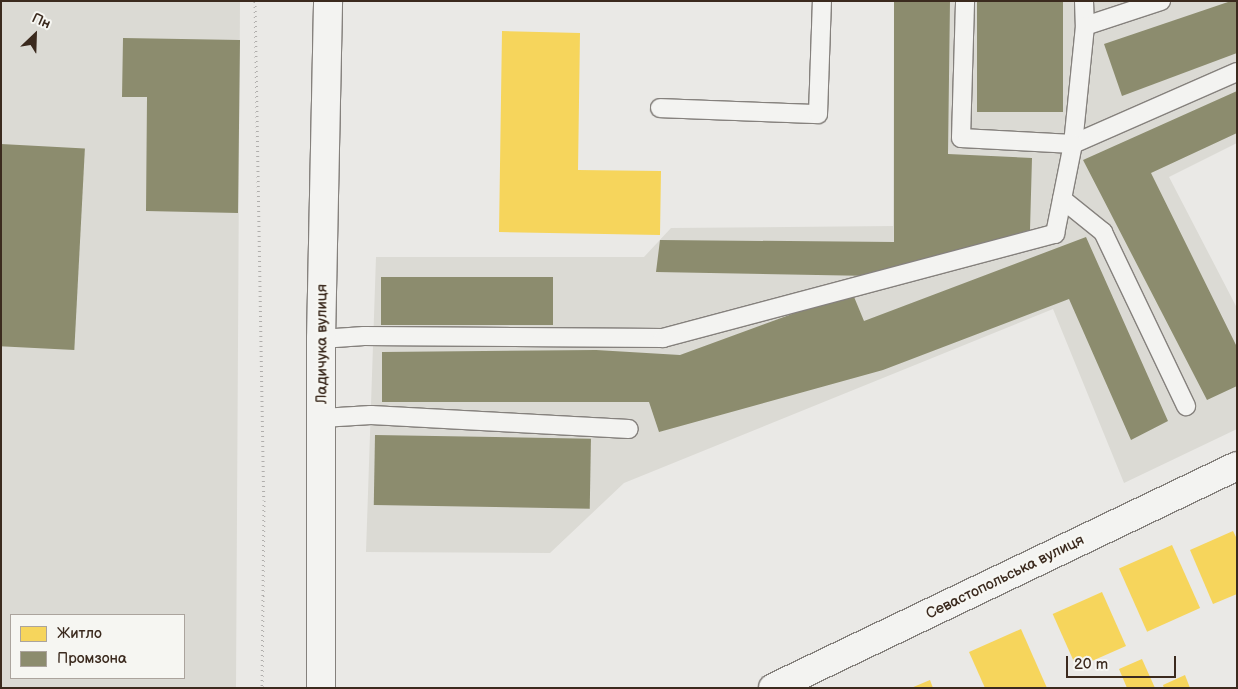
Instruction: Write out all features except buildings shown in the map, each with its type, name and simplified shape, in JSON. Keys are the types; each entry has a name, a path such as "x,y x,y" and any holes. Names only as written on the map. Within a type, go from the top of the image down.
{"street":[{"name":"Ладичука вулиця","path":"321,688 322,339 328,1"},
{"name":"Севастопольська вулиця","path":"773,688 1237,466"}],"lane":[{"path":"660,108 818,114 822,1"},
{"path":"965,1 961,138 1073,144 1237,72"},
{"path":"322,339 663,338 1055,234 1073,144 1085,26 1084,1"},
{"path":"1085,26 1161,1"},
{"path":"1062,199 1103,232 1186,406"},
{"path":"322,418 371,415 629,429"}],"path":[{"path":"255,1 264,500 262,688"}],"shaded area":[{"path":"1,1 240,1 236,688 1,688"},
{"path":"894,1 1237,1 1237,143 1169,177 1237,308 1237,429 1124,483 1053,309 624,483 550,553 366,552 376,257 644,257 671,228 893,226"}]}
